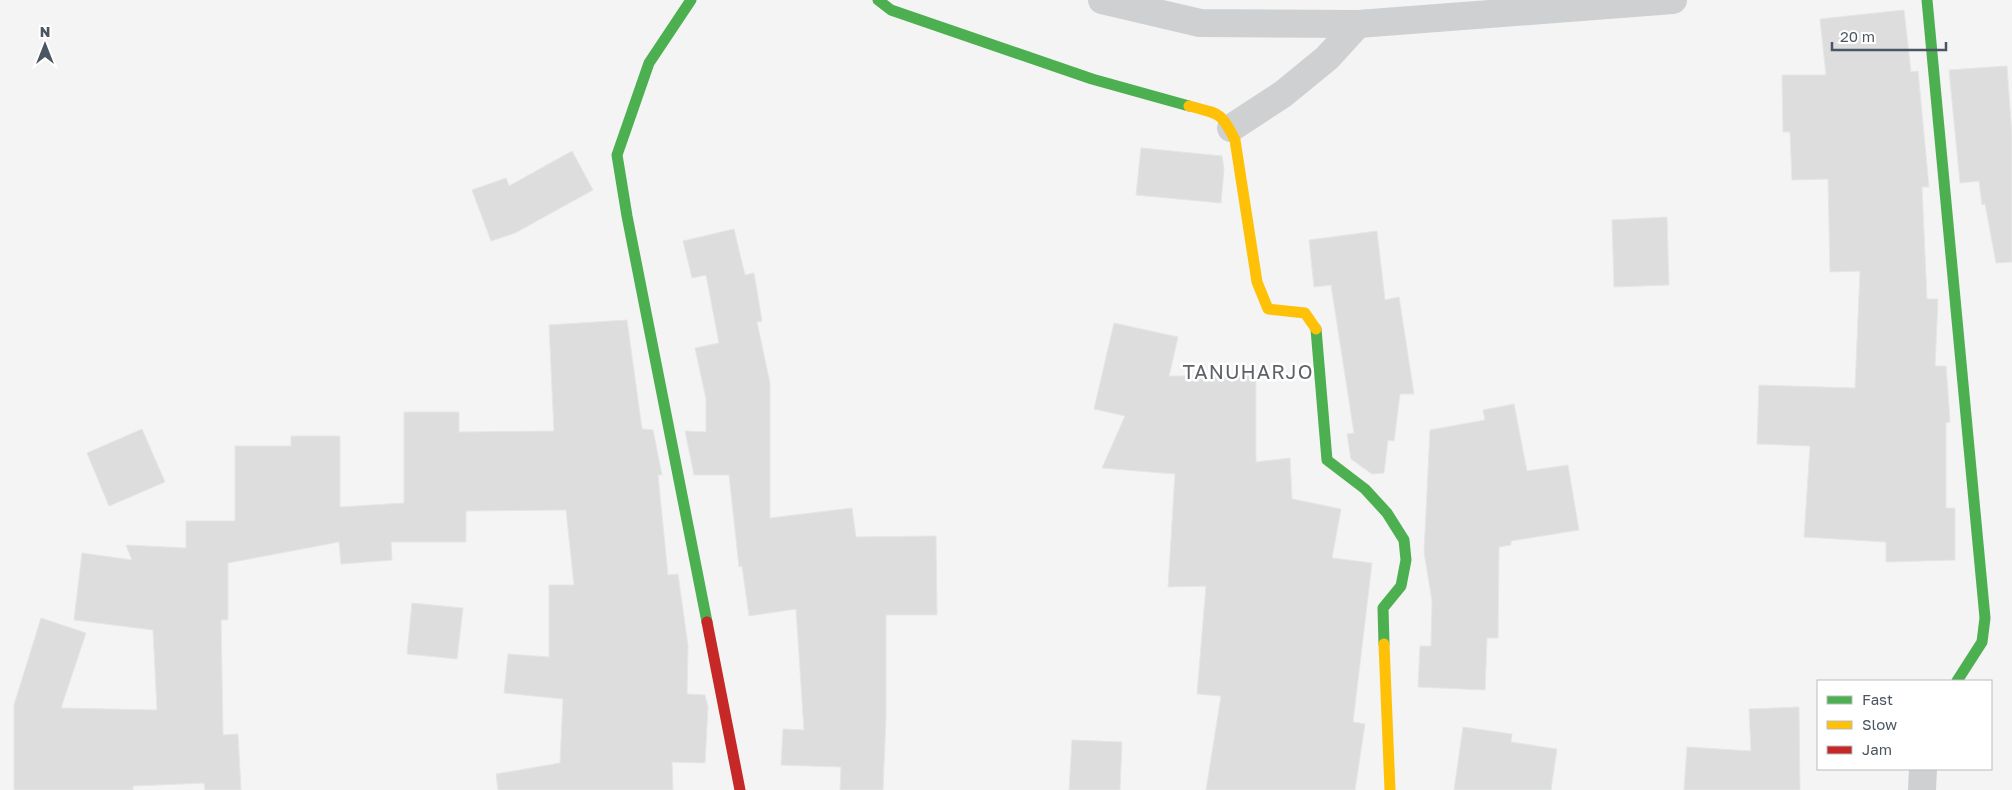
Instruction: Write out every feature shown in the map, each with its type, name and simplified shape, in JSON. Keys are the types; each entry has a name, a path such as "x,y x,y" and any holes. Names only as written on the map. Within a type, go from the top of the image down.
{"street":[{"path":"691,0 649,63 617,155 631,236 740,790"},
{"path":"878,0 891,10 1092,79 1216,113 1231,128 1235,140 1257,282 1268,309 1306,313 1317,330 1327,460 1365,488 1387,513 1404,540 1406,560 1401,586 1384,608 1390,790"},
{"path":"1102,0 1200,23 1358,24 1673,0"},
{"path":"1926,0 1985,618 1982,642 1958,680"},
{"path":"1231,128 1283,94 1327,58 1358,24"},
{"path":"1922,790 1923,770"}],"building":[{"path":"1904,10 1911,72 1918,71 1929,187 1922,187 1927,299 1938,299 1935,366 1946,366 1950,422 1946,423 1946,508 1955,508 1955,560 1886,562 1886,542 1804,537 1810,446 1757,444 1759,385 1855,388 1860,271 1830,272 1828,179 1792,180 1790,132 1783,132 1782,75 1826,75 1820,19"},
{"path":"2007,66 2012,136 2012,262 1996,263 1985,204 1982,205 1979,181 1960,183 1949,70"},
{"path":"1141,148 1222,156 1224,169 1221,203 1136,195"},
{"path":"572,151 593,190 515,233 491,241 472,190 506,178 509,186"},
{"path":"1667,217 1669,285 1614,287 1612,220"},
{"path":"734,229 745,275 754,273 762,321 757,322 770,383 770,518 852,508 856,537 936,536 937,615 886,615 886,717 883,790 840,790 841,767 781,765 783,729 804,730 796,609 749,616 742,566 739,567 729,475 694,475 685,431 706,432 706,399 695,348 719,343 706,275 692,278 683,241"},
{"path":"1377,231 1385,300 1399,297 1414,394 1400,394 1394,441 1388,440 1384,473 1372,474 1351,459 1347,434 1354,433 1331,285 1314,287 1309,240"},
{"path":"627,320 642,429 653,430 662,475 658,475 668,575 678,574 688,646 687,694 705,695 708,707 705,763 672,762 673,790 498,790 496,774 560,763 563,699 504,693 508,654 549,657 549,585 574,585 566,510 466,511 466,542 391,542 392,560 341,564 339,542 228,563 228,620 221,620 223,735 238,734 241,790 205,790 204,783 133,786 133,790 14,790 14,705 41,618 86,633 61,708 157,710 153,630 74,620 82,553 132,560 126,545 186,548 186,521 235,521 235,446 291,446 291,436 340,436 340,507 404,503 404,412 459,412 459,432 554,431 549,325"},
{"path":"1114,323 1178,337 1169,376 1256,376 1256,462 1290,458 1292,499 1341,509 1332,558 1372,563 1353,722 1365,724 1355,790 1206,790 1221,696 1197,694 1206,586 1168,587 1175,474 1102,468 1125,416 1094,409"},
{"path":"1514,404 1527,471 1568,465 1579,530 1511,541 1511,545 1499,547 1498,638 1487,638 1485,690 1418,687 1420,646 1431,646 1432,601 1424,552 1430,430 1485,420 1483,410"},
{"path":"142,429 165,482 109,506 87,453"},
{"path":"412,603 463,608 457,659 407,654"},
{"path":"1799,707 1800,790 1684,790 1687,747 1751,751 1749,709"},
{"path":"1463,727 1512,734 1511,742 1557,749 1551,790 1454,790"},
{"path":"1072,740 1122,742 1120,790 1069,790"}],"traffic: fast":[{"path":"691,0 649,63 617,155 627,216 707,622"},
{"path":"878,0 891,10 1092,79 1189,106"},
{"path":"1927,0 1985,618 1982,642 1958,680"},
{"path":"1316,329 1327,460 1365,489 1387,513 1404,540 1406,560 1401,586 1383,608 1384,644"}],"traffic: slow":[{"path":"1189,106 1218,115 1226,124 1235,140 1257,282 1268,309 1305,313 1316,329"},
{"path":"1384,644 1390,790"}],"traffic: jam":[{"path":"707,622 740,790"}],"district":[{"name":"TANUHARJO","path":"1248,372"}]}
